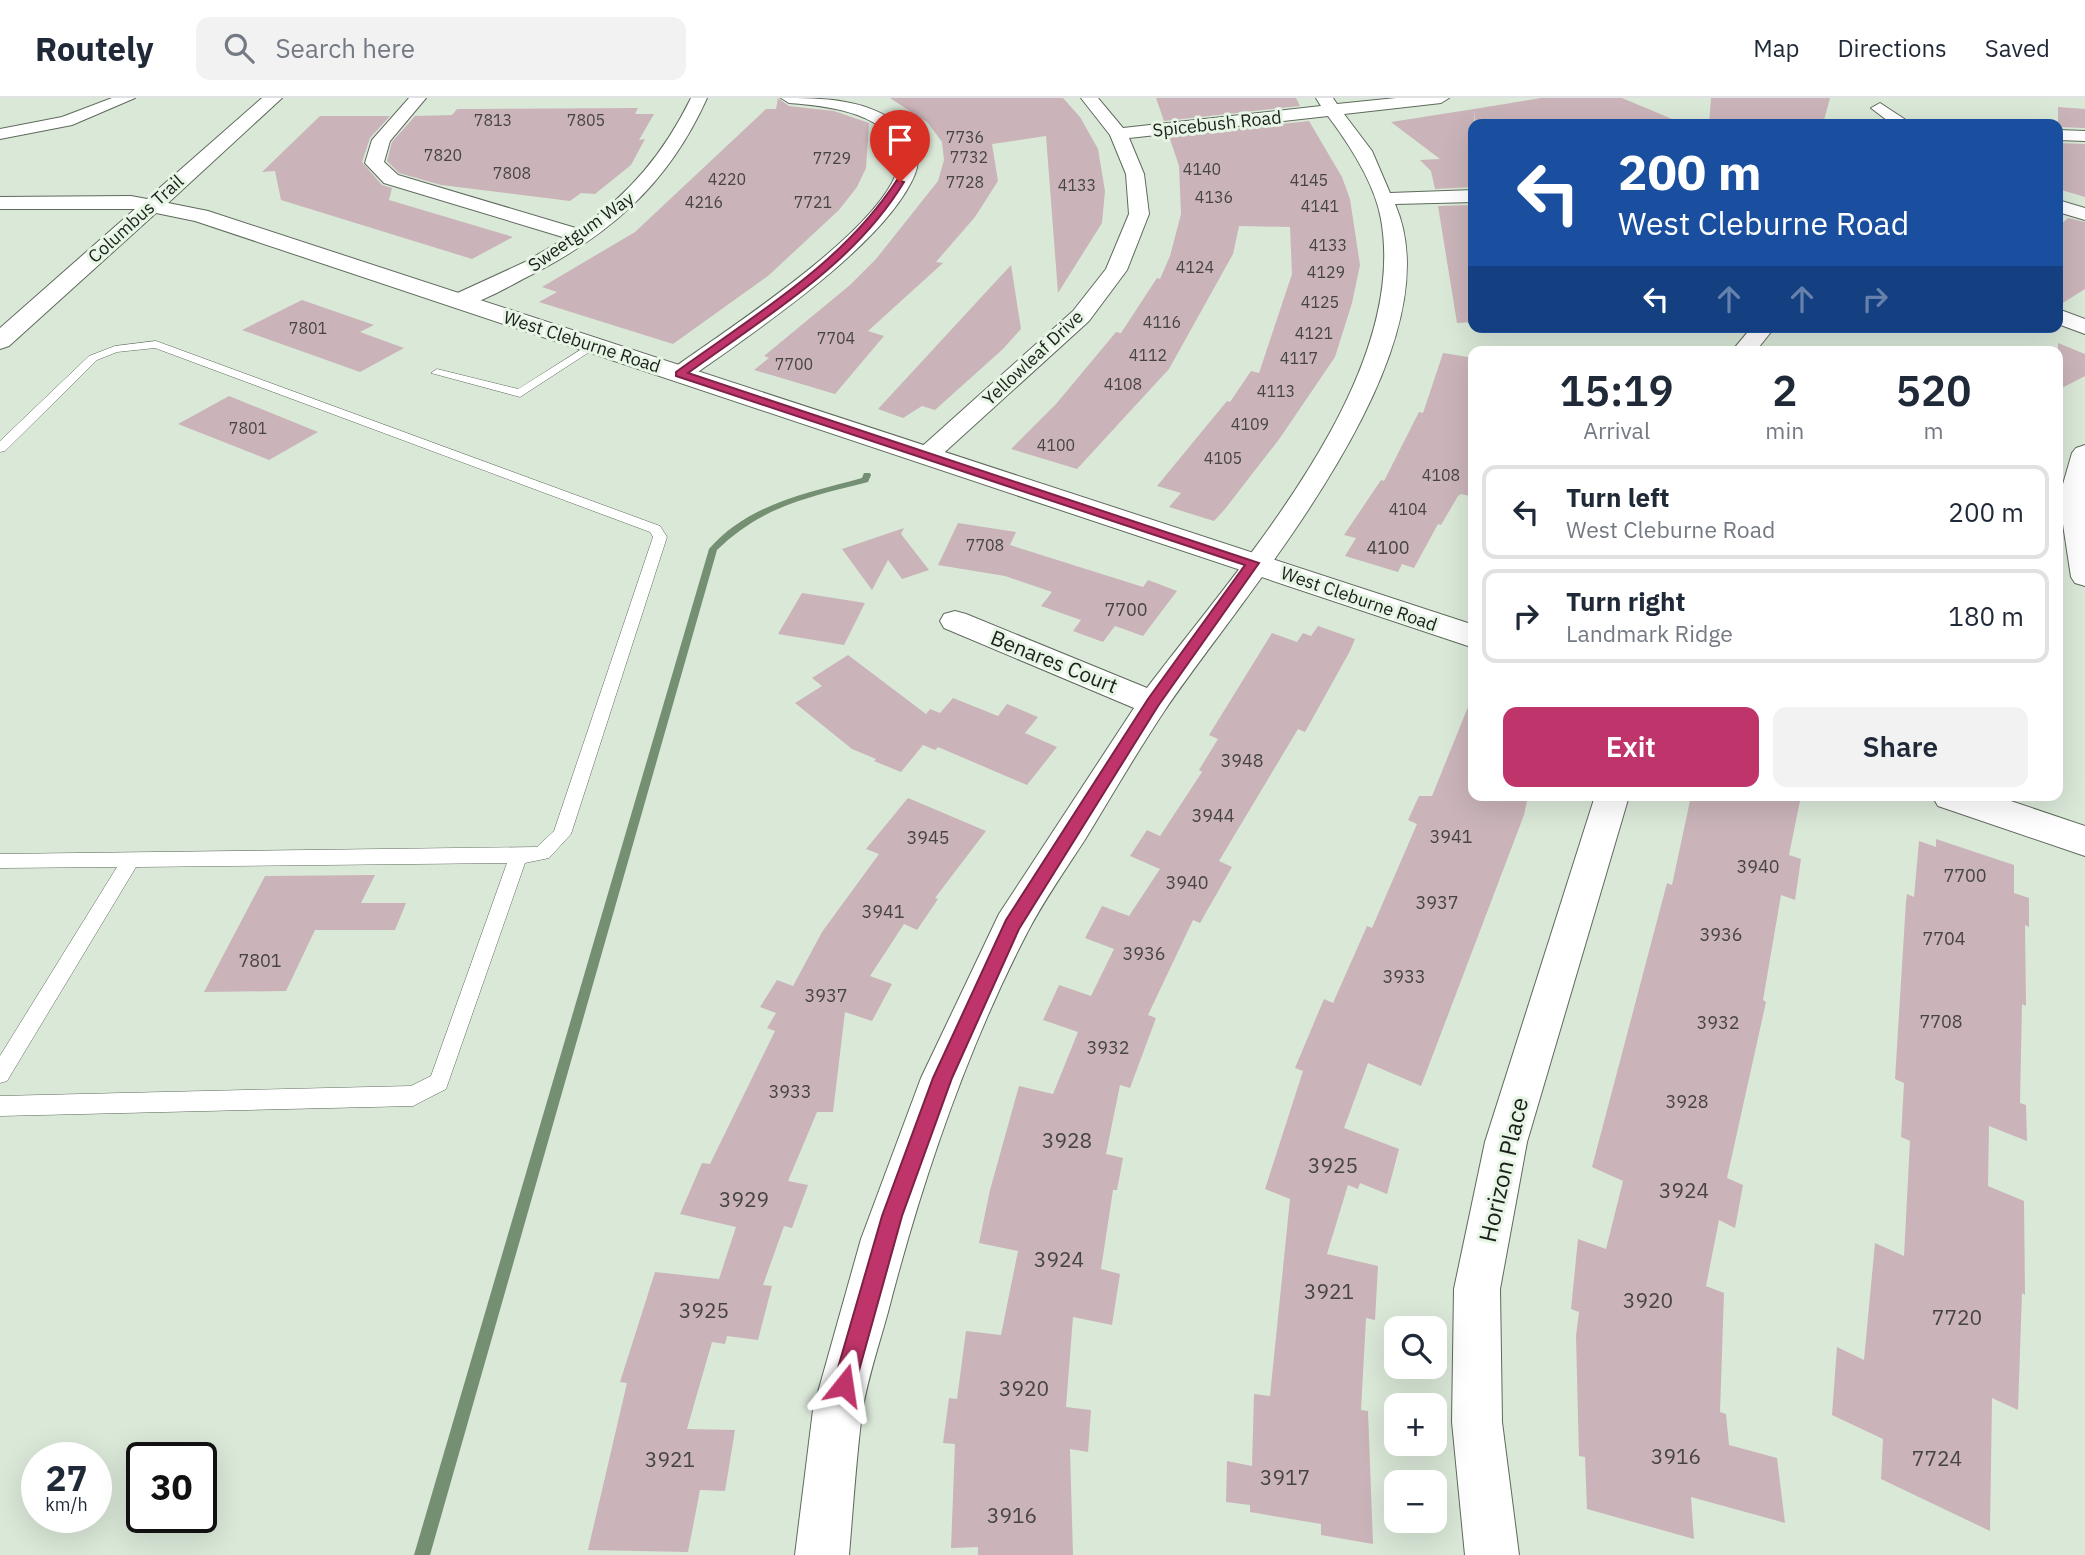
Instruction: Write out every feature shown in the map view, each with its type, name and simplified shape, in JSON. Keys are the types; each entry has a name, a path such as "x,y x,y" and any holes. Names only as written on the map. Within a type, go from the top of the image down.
{"street":[{"path":"0,134 66,121 127,98"},
{"name":"Columbus Trail","path":"0,341 273,98"},
{"path":"418,98 381,140 374,163 381,172 391,179 580,236"},
{"name":"Sweetgum Way","path":"459,301 535,265 630,200 654,177 687,131 699,98"},
{"path":"680,374 802,286 859,236 887,203 909,161 908,146 893,130 875,117 827,102 789,98"},
{"name":"Yellowleaf Drive","path":"927,455 1081,316 1116,270 1139,214 1135,174 1118,134 1089,98"},
{"name":"Spicebush Road","path":"1118,134 1329,105 1441,98"},
{"path":"822,1555 838,1410 884,1239 942,1078 1012,925 1153,703 1253,563 1307,493 1367,387 1384,338 1394,293 1395,256 1391,217 1363,151 1329,105"},
{"path":"1880,108 1896,119"},
{"path":"2063,135 2085,136"},
{"path":"1384,199 1468,196"},
{"name":"West Cleburne Road","path":"0,202 131,202 200,216 1468,635"},
{"path":"2063,207 2085,214"},
{"path":"2063,319 2085,327"},
{"path":"2085,453 2072,498 2085,577"},
{"name":"Benares Court","path":"955,621 1153,703"},
{"name":"Horizon Place","path":"1492,1555 1477,1422 1478,1289 1506,1142 1610,801"},
{"path":"1966,801 2085,841"}],"lane":[{"path":"0,448 93,358 125,347 156,344 655,530 660,537 562,834 543,853 519,856 0,861"},
{"path":"437,373 520,393 593,345"},
{"path":"0,1106 413,1096 428,1091 439,1082 519,856"},
{"path":"0,1074 131,860"}],"building":[{"path":"778,98 789,106 834,111 869,123 866,168 857,187 839,210 768,276 673,344 539,302 557,292 542,287 635,232 766,109 776,109"},
{"path":"890,98 1063,98 1080,117 1098,149 1105,191 1102,223 1058,293 1046,136 992,144 998,181 975,217 936,262 943,263 868,331 884,336 835,394 754,370 769,358 764,356 850,285 876,259 938,181 944,160 942,142 928,123"},
{"path":"1156,98 1296,98 1300,106 1164,121"},
{"path":"1541,98 1622,98 1672,119 1475,119 1474,109"},
{"path":"1711,98 1830,98 1824,119 1709,119"},
{"path":"2058,107 2085,109 2085,128 2063,127 2063,119 2058,119"},
{"path":"638,108 635,114 654,114 639,140 645,139 631,165 595,194 581,193 570,201 441,185 399,173 387,161 392,142 415,116 452,115 457,109"},
{"path":"1474,109 1474,119 1468,119 1468,187 1435,189 1431,171 1420,160 1440,159 1391,122"},
{"path":"320,116 390,116 370,138 362,162 382,185 392,188 389,200 513,237 472,259 281,200 275,171 262,172"},
{"path":"1309,121 1342,177 1350,199 1360,265 1352,303 1335,357 1280,438 1225,509 1214,521 1169,507 1181,493 1157,486 1227,401 1230,402 1251,371 1259,373 1292,274 1290,227 1239,226 1233,254 1169,369 1077,469 1011,449 1056,404 1116,332 1121,333 1157,278 1160,279 1170,256 1181,214 1179,166 1169,136"},
{"path":"2063,143 2085,144 2085,197 2063,190"},
{"path":"1468,205 1468,322 1457,323 1438,206"},
{"path":"2068,218 2085,222 2085,289 2063,303 2063,222"},
{"path":"1011,265 1021,329 1003,349 935,410 922,406 903,418 878,409"},
{"path":"302,300 374,325 360,332 404,348 360,372 242,330"},
{"path":"2058,343 2085,354 2085,376 2063,387 2063,346 2058,346"},
{"path":"1443,353 1468,357 1468,496 1458,496 1441,525 1438,524 1414,568 1402,564 1398,572 1345,556 1356,538 1344,535 1381,480 1384,481 1419,412 1423,413"},
{"path":"229,396 318,432 269,460 178,424"},
{"path":"958,523 1016,532 1010,545 1143,587 1148,580 1177,591 1143,636 1115,626 1103,642 1073,631 1081,620 1041,606 1052,592 1005,576 938,565"},
{"path":"904,528 901,534 929,570 902,579 888,560 872,590 842,549"},
{"path":"802,593 865,603 844,645 778,634"},
{"path":"1318,626 1355,639 1350,651 1305,732 1298,729 1219,861 1232,867 1200,923 1193,920 1148,1015 1156,1018 1130,1088 1120,1085 1106,1154 1123,1158 1117,1190 1113,1190 1101,1269 1120,1274 1112,1325 1073,1317 1066,1407 1091,1410 1088,1452 1070,1449 1073,1555 978,1555 978,1547 951,1548 955,1444 943,1443 949,1398 957,1399 966,1331 1001,1335 1018,1251 979,1243 990,1190 1019,1086 1053,1094 1078,1032 1043,1020 1059,985 1091,996 1114,949 1085,938 1102,906 1129,916 1160,869 1130,856 1147,830 1160,836 1202,772 1199,770 1218,739 1209,735 1272,633 1297,642 1303,633 1311,636"},
{"path":"848,655 926,714 930,709 940,713 953,698 998,716 1007,704 1038,717 1025,733 1057,747 1027,785 938,747 935,750 923,745 901,772 874,761 876,759 852,749 795,703 822,686 812,678"},
{"path":"1468,707 1468,801 1527,801 1524,815 1421,1086 1368,1063 1344,1128 1399,1149 1387,1194 1360,1183 1358,1189 1348,1185 1327,1254 1378,1266 1375,1320 1366,1318 1361,1410 1368,1411 1373,1544 1321,1535 1321,1524 1250,1512 1250,1505 1226,1502 1227,1461 1252,1466 1254,1394 1270,1396 1290,1199 1265,1189 1303,1071 1295,1068 1324,999 1333,1003 1367,926 1372,928 1417,824 1408,820 1419,796 1432,796"},
{"path":"908,798 986,831 935,898 938,899 917,930 904,924 870,976 892,984 872,1021 845,1012 833,1112 817,1112 788,1181 808,1185 792,1228 784,1226 763,1285 772,1286 758,1340 727,1336 725,1344 712,1342 687,1429 735,1430 725,1491 700,1490 688,1552 588,1550 627,1383 620,1382 655,1272 719,1279 736,1227 680,1214 702,1163 710,1164 775,1031 767,1028 776,1013 760,1007 777,980 793,986 822,932 879,854 866,849"},
{"path":"1690,801 1800,801 1789,855 1801,859 1795,900 1781,895 1763,1000 1766,1002 1727,1178 1743,1185 1735,1228 1719,1220 1706,1286 1724,1293 1720,1412 1726,1414 1729,1445 1777,1458 1785,1523 1691,1497 1694,1539 1587,1509 1585,1457 1579,1456 1576,1336 1579,1312 1571,1309 1578,1239 1606,1249 1623,1181 1592,1167 1667,883 1672,885"},
{"path":"1936,839 2014,865 2014,893 2029,898 2029,927 2025,925 2026,1006 2022,1004 2020,1103 2026,1105 2027,1141 1989,1126 1988,1186 2024,1201 2025,1295 2022,1293 2018,1410 1992,1398 1990,1531 1881,1479 1883,1439 1832,1415 1837,1347 1864,1360 1875,1243 1904,1256 1910,1141 1901,1137 1904,1083 1895,1079 1906,901 1907,894 1914,897 1919,841 1936,847"},
{"path":"375,875 361,903 406,903 395,930 315,930 286,991 204,992 265,876"}],"waterway":[{"path":"422,1555 713,549 729,533 764,511 865,480 867,475"}],"route":[{"path":"844,1385 884,1239 942,1078 1012,925 1153,703 1253,563 680,374 802,286 859,236 887,203 900,182"}]}
